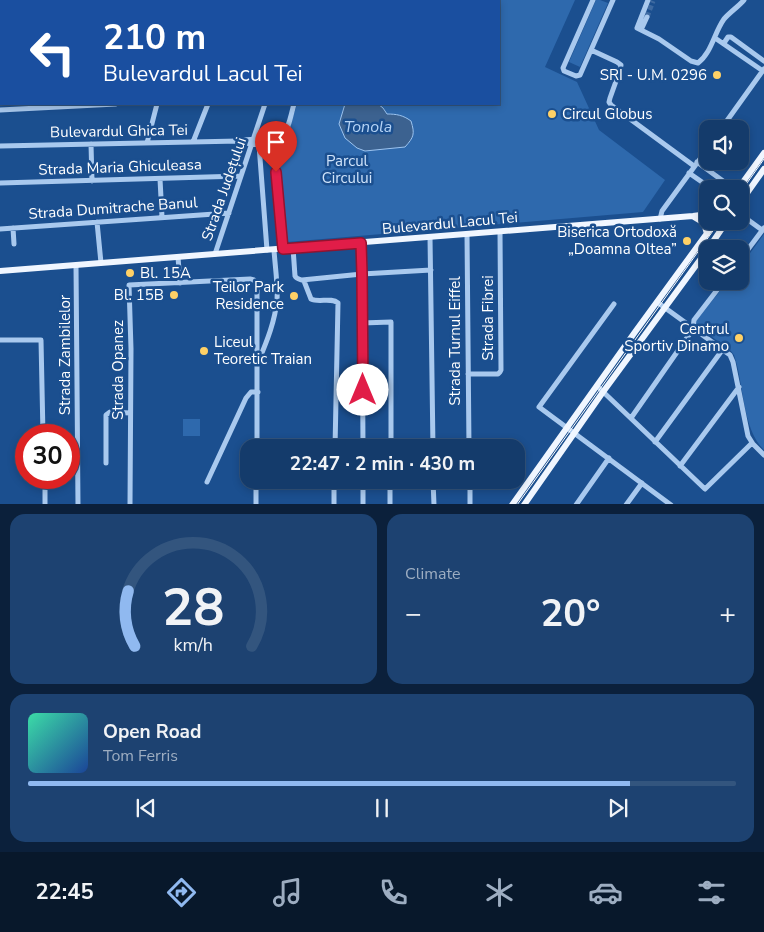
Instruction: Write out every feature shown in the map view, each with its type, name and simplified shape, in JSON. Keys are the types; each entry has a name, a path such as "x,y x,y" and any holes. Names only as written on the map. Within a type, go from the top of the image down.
{"main road":[{"path":"744,180 764,153"},
{"path":"749,190 764,169"},
{"name":"Bulevardul Lacul Tei","path":"0,271 699,215"},
{"name":"Bulevardul Lacul Tei","path":"693,216 699,218"},
{"path":"693,216 704,223 707,234"},
{"path":"512,504 710,230"},
{"path":"524,504 699,261"}],"street":[{"path":"593,0 563,70 576,76 578,76 591,50 613,0"},
{"path":"648,0 637,28 659,39 695,63 701,61 725,18 744,0"},
{"path":"641,30 647,17"},
{"path":"724,43 728,37 731,37 764,61"},
{"path":"715,38 763,70 727,120"},
{"path":"591,50 621,65 610,98 609,102 611,105 720,180"},
{"path":"0,110 74,105"},
{"path":"147,143 158,105"},
{"path":"193,142 208,105"},
{"name":"Strada Județului","path":"215,254 265,105"},
{"name":"Strada Județului","path":"271,143 286,132 294,105"},
{"name":"Bulevardul Ghica Tei","path":"0,146 239,141 245,139 252,142"},
{"path":"252,142 271,143"},
{"path":"252,142 259,146 271,143"},
{"path":"271,143 274,156 283,249"},
{"path":"91,144 92,181"},
{"path":"258,362 269,334 276,308 277,291 259,146"},
{"path":"660,219 662,211 699,160"},
{"path":"689,172 700,180"},
{"name":"Strada Maria Ghiculeasa","path":"0,183 241,176"},
{"path":"160,179 162,217"},
{"name":"Strada Dumitrache Banul","path":"0,228 228,213"},
{"path":"749,220 763,229 749,248"},
{"path":"97,222 100,263"},
{"path":"13,228 14,244"},
{"name":"Strada Fibrei","path":"468,374 498,374 501,370 500,232"},
{"name":"Strada Turnul Eiffel","path":"467,234 469,439"},
{"path":"430,237 433,439"},
{"path":"361,243 363,439"},
{"path":"292,248 295,276 306,284 311,299 335,300 338,303 335,439"},
{"path":"178,257 180,283"},
{"name":"Strada Zambilelor","path":"76,265 78,504"},
{"path":"302,280 431,270"},
{"name":"Strada Opanez","path":"130,504 131,349 129,285 250,279 254,280 257,285 258,308"},
{"path":"631,418 693,328 694,320 717,290"},
{"path":"657,302 723,349 732,358 747,434 764,455"},
{"path":"614,304 539,407 671,504"},
{"path":"257,439 258,308 276,308"},
{"path":"362,323 391,322 390,439"},
{"path":"0,340 41,340 43,424"},
{"path":"655,442 723,349"},
{"path":"597,386 705,489 752,442"},
{"path":"680,466 739,387"},
{"path":"207,482 246,398 250,392 258,392"},
{"path":"106,463 106,416 110,412 130,413"},
{"path":"576,504 609,458"},
{"path":"626,504 642,483"},
{"path":"45,489 45,504"},
{"path":"256,489 256,504"},
{"path":"334,489 334,504"},
{"path":"363,489 363,504"},
{"path":"390,489 390,504"},
{"path":"433,489 434,504"},
{"path":"470,489 470,504"}],"green space":[{"name":"Parcul Circului","path":"500,0 575,0 545,67 577,82 599,130 665,180 643,212 287,242 279,155 283,149 297,105 500,105"},
{"path":"596,0 608,3 580,67 569,62"},
{"name":"Centrul Sportiv Dinamo","path":"764,234 764,450 751,430 747,418 734,355 696,325 696,321 721,290 749,290 749,255"},
{"path":"183,419 200,419 200,436 183,436"}],"water":[{"name":"Tonola","path":"345,105 379,105 387,114 405,117 411,121 413,132 412,138 405,147 365,151 357,148 345,138 339,124"}],"tunnel":[{"path":"647,17 653,1"}],"tram line":[{"path":"749,180 764,159"},
{"path":"518,504 714,230"}],"place":[{"name":"SRI - U.M. 0296","path":"717,75"},
{"name":"Circul Globus","path":"552,114"},
{"name":"Biserica Ortodoxă „Doamna Oltea”","path":"687,241"},
{"name":"Bl. 15A","path":"130,273"},
{"name":"Bl. 15B","path":"174,295"},
{"name":"Teilor Park Residence","path":"294,296"},
{"name":"Centrul Sportiv Dinamo","path":"739,338"},
{"name":"Liceul Teoretic Traian","path":"204,351"}],"route":[{"path":"276,172 283,249 361,243 363,390"}]}
